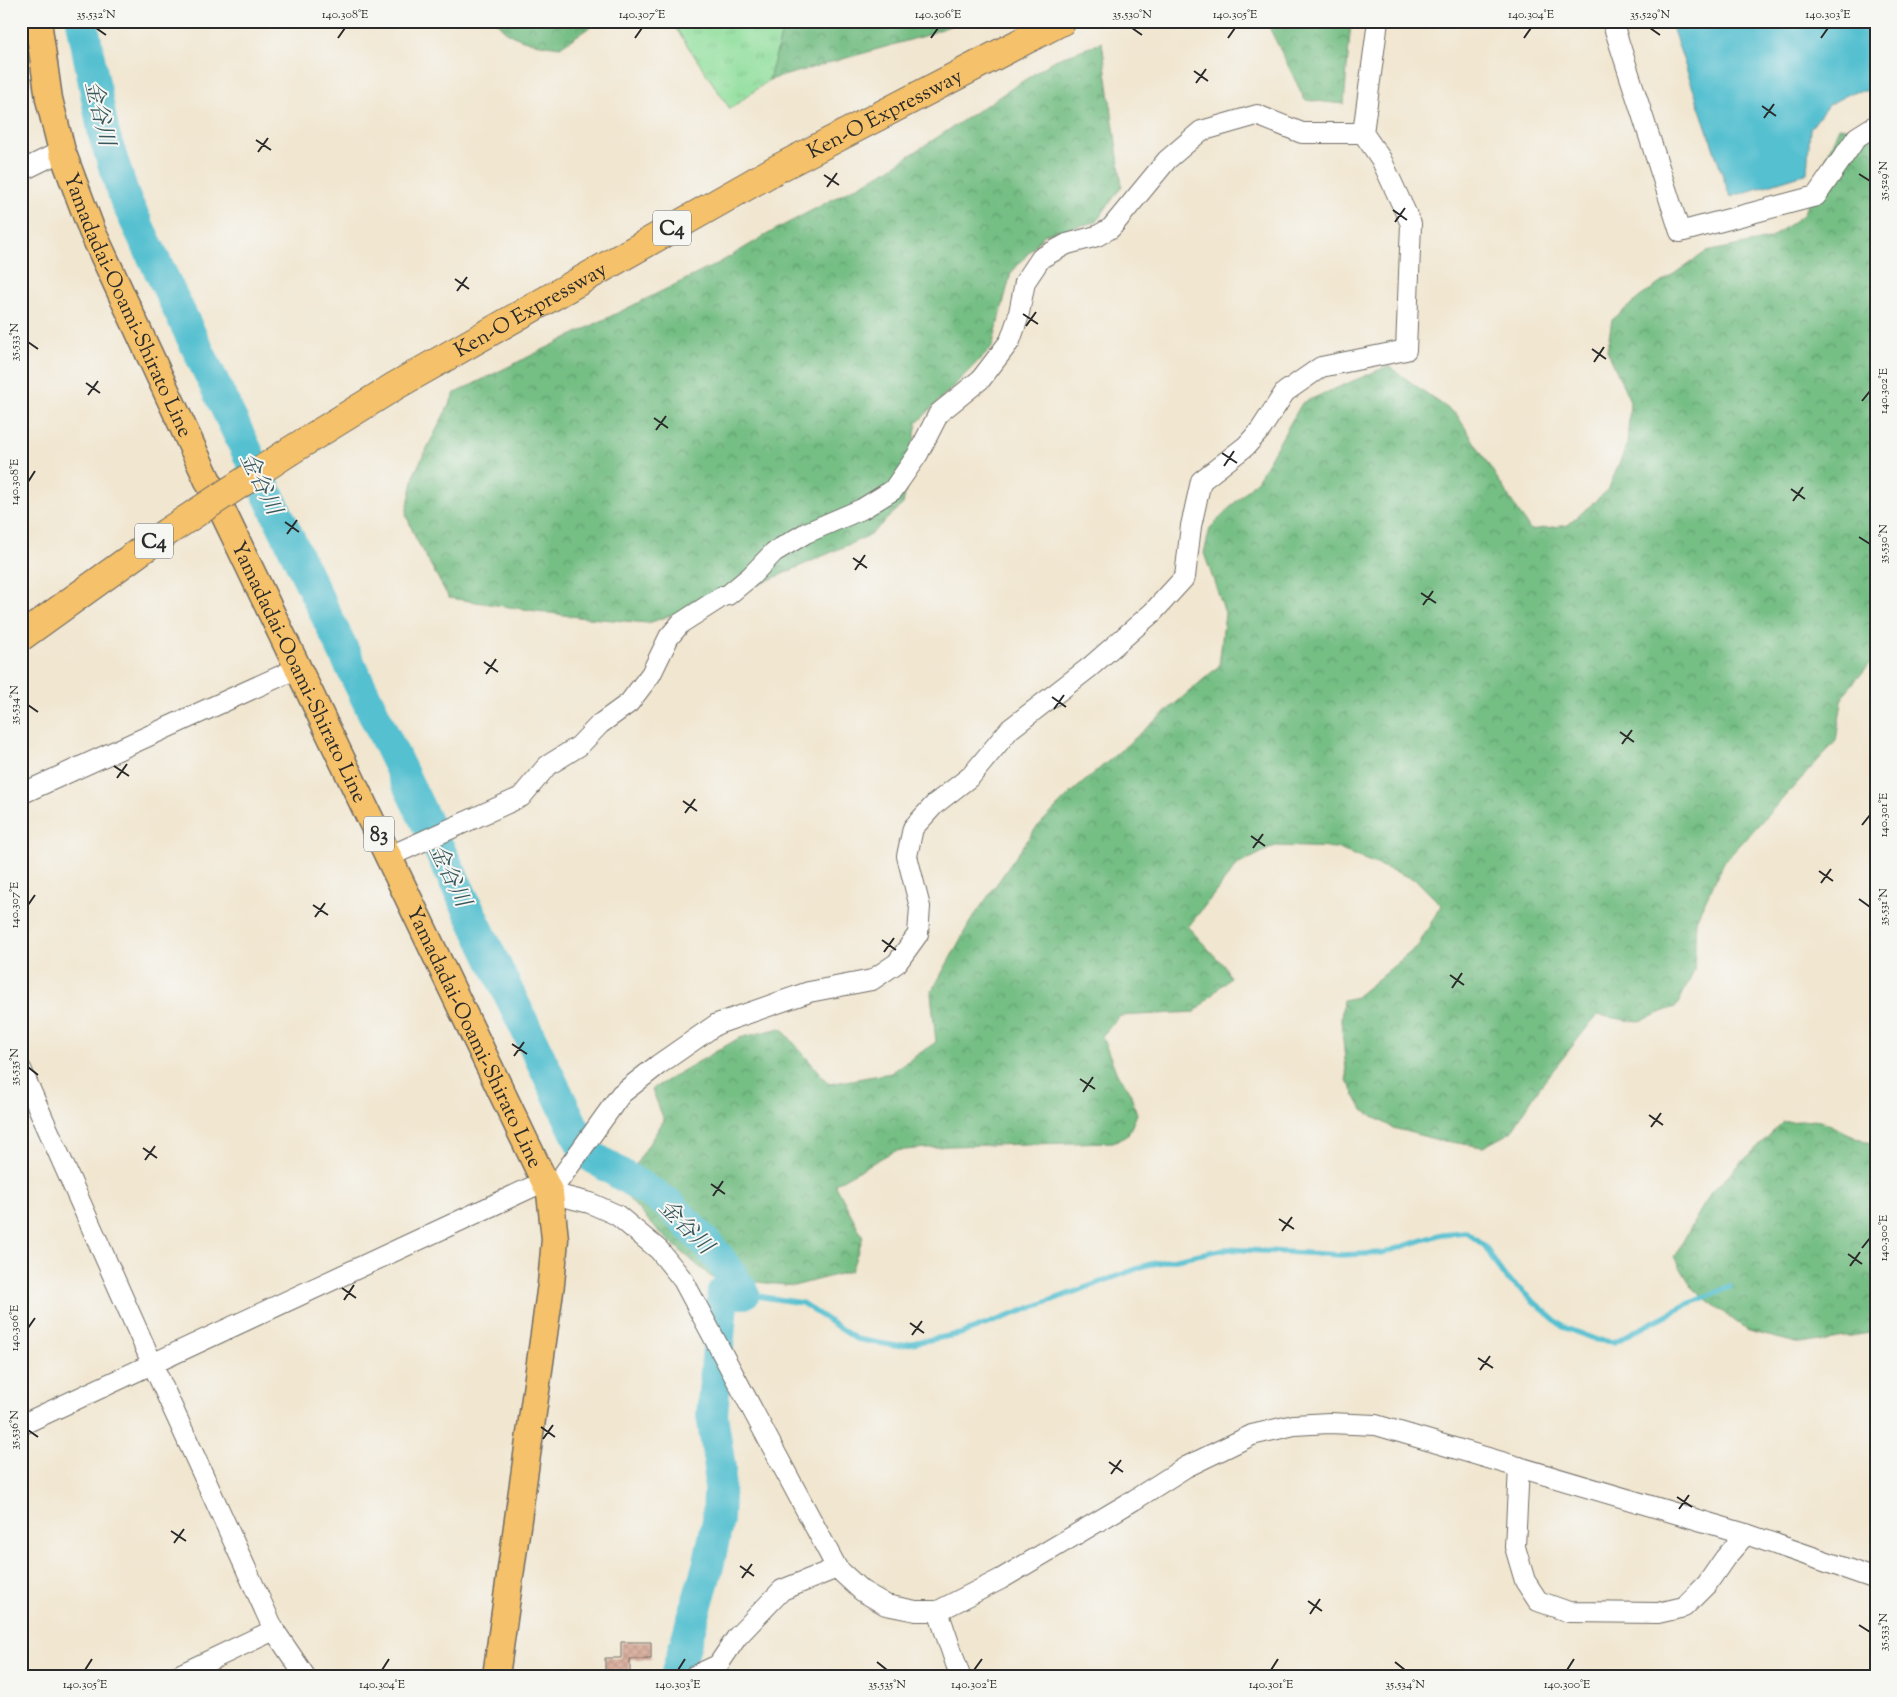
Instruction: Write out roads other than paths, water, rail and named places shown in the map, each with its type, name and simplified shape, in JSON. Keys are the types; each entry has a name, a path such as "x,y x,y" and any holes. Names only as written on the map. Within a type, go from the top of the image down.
{"highway":[{"name":"Ken-O Expressway","path":"21,637 167,532 290,451 395,386 775,170 1062,21"}],"main road":[{"name":"Yamadadai-Ooami-Shirato Line","path":"38,21 49,99 62,151 96,239 298,668 390,856 547,1187 555,1239 551,1284 496,1676"}],"street":[{"path":"21,1425 152,1363 547,1187 621,1094 658,1065 717,1024 809,992 872,980 897,963 918,934 920,906 907,856 913,828 934,804 971,776 1010,729 1090,667 1153,612 1185,578 1191,526 1201,482 1246,446 1261,429 1285,392 1322,367 1406,350 1411,224 1381,159 1363,133 1378,21"},
{"path":"1612,21 1680,232 1816,196 1857,137 1876,125"},
{"path":"390,856 521,797 546,766 579,746 600,724 629,704 652,674 669,637 681,623 723,596 728,595 751,576 774,552 806,533 862,509 893,490 918,454 939,413 981,380 1010,341 1018,318 1025,282 1041,258 1067,244 1097,236 1111,228 1167,160 1201,131 1257,115 1302,132 1363,133"},
{"path":"21,170 62,151"},
{"path":"21,794 298,668"},
{"path":"21,1069 274,1630 305,1676"},
{"path":"547,1187 617,1215 660,1250 683,1280 837,1568 862,1591 886,1604 916,1611 938,1611 1010,1574 1186,1467 1252,1435 1294,1426 1329,1422 1376,1425 1746,1534 1876,1579"},
{"path":"1519,1467 1515,1547 1525,1581 1538,1601 1569,1612 1658,1613 1684,1607 1707,1584 1724,1558 1746,1534"},
{"path":"694,1676 718,1665 737,1637 782,1590 837,1568"},
{"path":"938,1611 960,1676"},
{"path":"177,1676 274,1630"}],"water":[{"path":"1670,21 1876,21 1876,90 1853,92 1828,105 1810,129 1807,173 1730,197"}],"waterway":[{"name":"金谷川","path":"82,21 104,135 125,199 586,1153 669,1204 717,1255 744,1293"},
{"path":"744,1293 802,1303 856,1339 896,1346 960,1334 1147,1265 1225,1249 1342,1255 1382,1253 1442,1234 1466,1232 1485,1246 1502,1274 1563,1327 1597,1340 1614,1342 1688,1304 1730,1287"},
{"name":"金谷川","path":"676,1676 708,1566 718,1520 720,1468 712,1415 723,1292 744,1293"}]}
